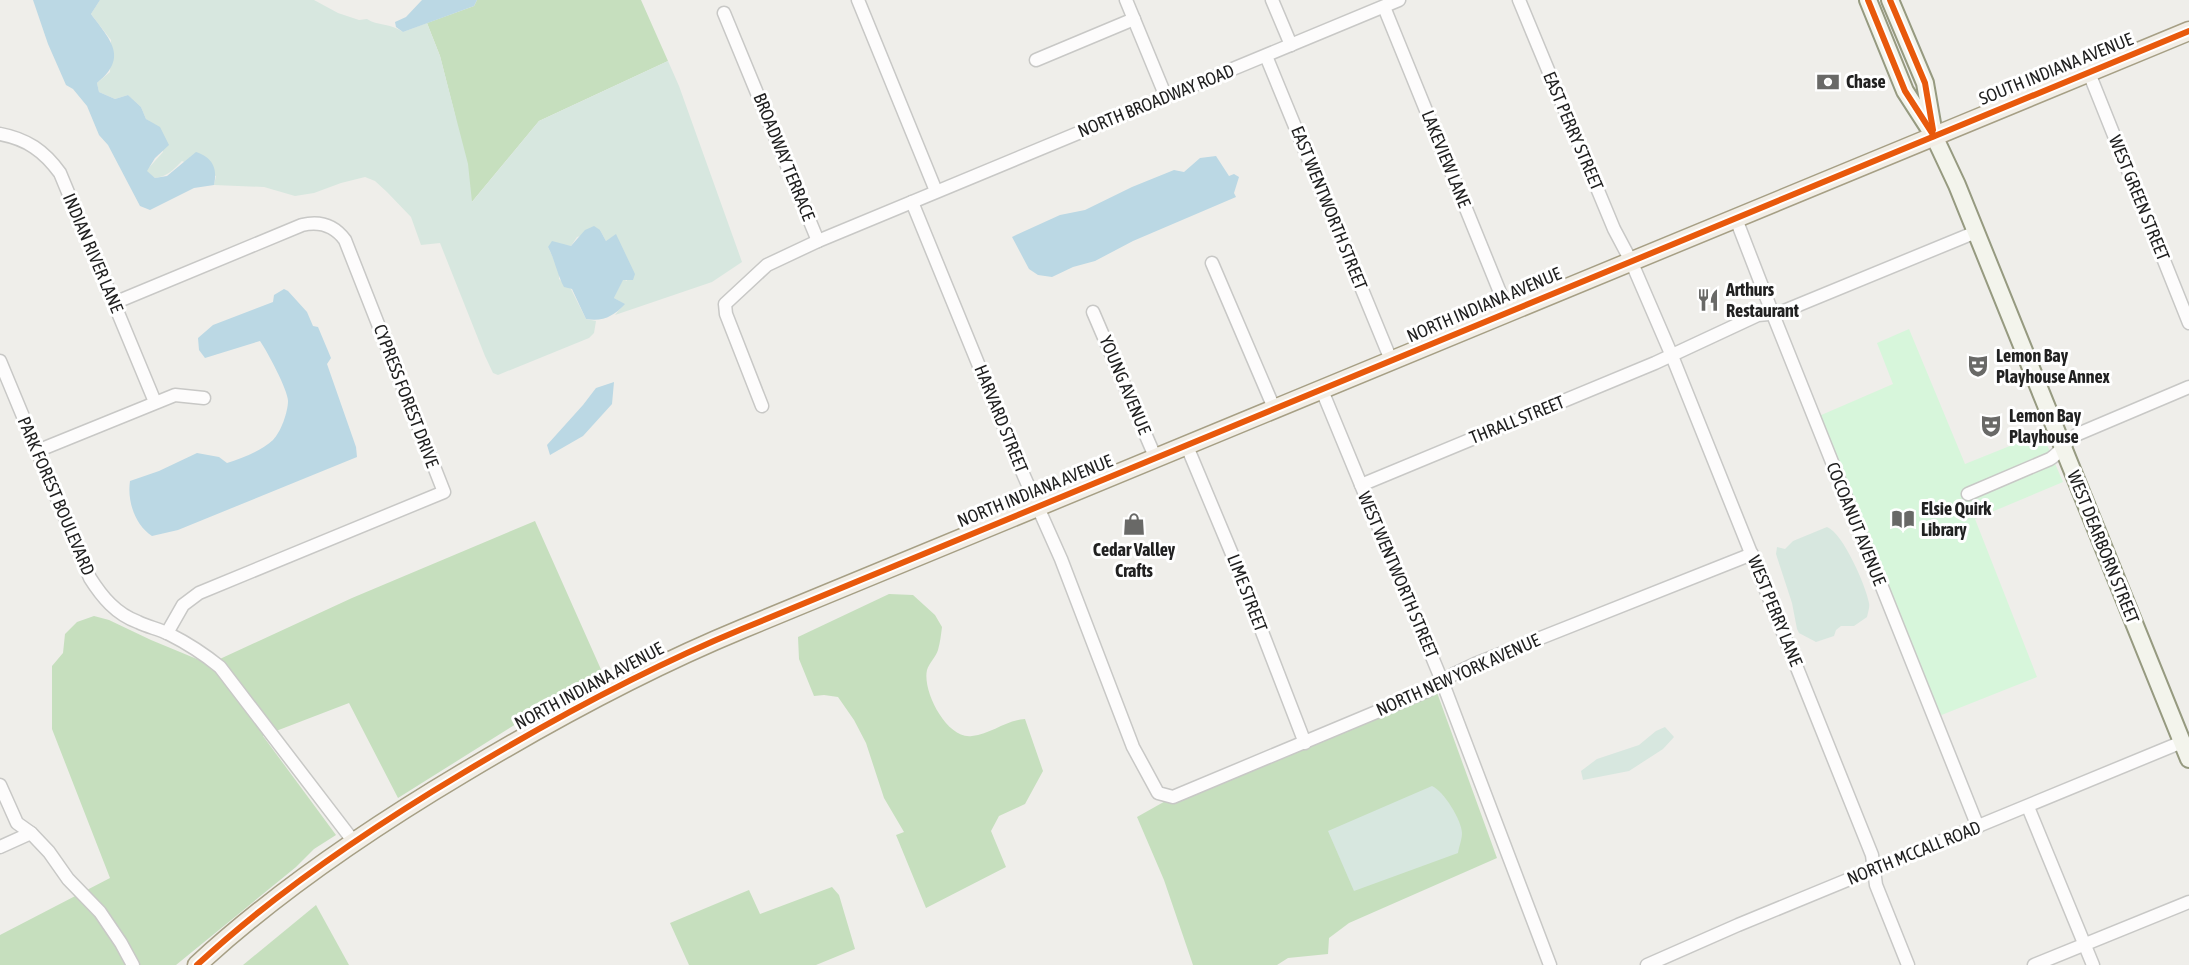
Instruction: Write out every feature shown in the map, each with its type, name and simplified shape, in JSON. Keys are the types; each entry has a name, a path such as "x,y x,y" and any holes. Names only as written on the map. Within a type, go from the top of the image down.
{"main road":[{"name":"SOUTH INDIANA AVENUE","path":"1934,136 2189,31"},
{"name":"NORTH INDIANA AVENUE","path":"197,965 314,870 393,815 509,745 636,676 726,635 1934,136"}],"street":[{"path":"858,0 936,191"},
{"path":"1126,0 1166,97"},
{"path":"1272,0 1291,45"},
{"name":"NORTH BROADWAY ROAD","path":"912,202 1399,0"},
{"name":"EAST PERRY STREET","path":"1519,0 1614,229 1631,261"},
{"path":"1868,0 1905,91 1934,136"},
{"path":"1890,0 1925,82 1934,136"},
{"name":"LAKEVIEW LANE","path":"1384,7 1508,312"},
{"name":"BROADWAY TERRACE","path":"724,12 818,241 912,202"},
{"path":"1036,60 1134,20"},
{"name":"EAST WENTWORTH STREET","path":"1266,56 1391,360"},
{"name":"WEST GREEN STREET","path":"2089,73 2189,323"},
{"name":"INDIAN RIVER LANE","path":"0,134 30,144 48,158 60,173 155,402"},
{"name":"WEST DEARBORN STREET","path":"1934,136 2186,740 2189,759"},
{"name":"HARVARD STREET","path":"912,202 1076,597 1133,747 1153,788 1158,794 1165,796"},
{"name":"COCOANUT AVENUE","path":"1736,219 1978,827"},
{"name":"CYPRESS FOREST DRIVE","path":"114,303 302,225 315,223 331,227 345,240 444,492 199,593 183,605 166,633"},
{"name":"THRALL STREET","path":"1360,485 1672,356 1758,315 1779,312 1976,232"},
{"path":"762,406 726,314 725,304 767,265 818,241"},
{"name":"WEST PERRY LANE","path":"1631,261 1672,356 1872,855 1876,885 1908,965"},
{"path":"1212,263 1274,408"},
{"name":"YOUNG AVENUE","path":"1093,312 1156,459"},
{"name":"PARK FOREST BOULEVARD","path":"0,362 90,578 98,591 106,601 126,616 166,633 203,654 225,673 354,842"},
{"path":"1968,494 2050,459 2068,440 2078,434 2189,387"},
{"name":"WEST WENTWORTH STREET","path":"1321,388 1442,681 1550,965"},
{"path":"37,451 175,395 204,398"},
{"name":"LIME STREET","path":"1186,444 1232,554 1305,743"},
{"name":"NORTH NEW YORK AVENUE","path":"1165,796 1173,797 1305,743 1429,690 1475,664 1752,554"},
{"name":"NORTH MCCALL ROAD","path":"1647,965 2186,740"},
{"path":"0,785 17,823 31,833 49,852 68,879 100,912 133,965"},
{"path":"2028,807 2093,965"},
{"path":"0,847 31,833"},
{"path":"2034,965 2189,902"}],"green space":[{"path":"477,0 641,0 668,61 539,121 471,203 455,115 440,56 427,23 474,6"},
{"path":"1909,329 1965,464 2042,433 2063,482 1975,519 2037,677 1939,716 1819,416 1893,384 1877,343"},
{"path":"535,521 603,674 578,685 398,798 349,703 263,736 336,835 314,849 296,867 176,965 0,965 0,935 110,878 52,729 52,666 63,653 65,634 77,622 94,616 109,620 209,664 352,598"},
{"path":"889,594 913,595 935,615 942,627 938,650 928,667 926,679 932,701 945,722 963,735 972,736 1025,719 1043,771 1025,804 999,816 991,831 1006,867 926,908 896,835 904,832 884,798 866,743 838,697 814,696 799,659 798,637"},
{"path":"1435,687 1497,858 1349,923 1329,938 1328,954 1288,958 1277,965 1193,965 1164,880 1137,817 1169,799"},
{"path":"832,887 839,895 855,949 816,965 689,965 670,923 749,890 760,914"},
{"path":"316,905 349,965 243,965"}],"shaded area":[{"path":"100,0 314,0 338,13 359,20 367,19 403,32 427,23 440,56 468,164 472,202 539,121 668,61 742,262 712,282 615,315 624,304 614,298 623,279 627,281 616,235 606,241 600,230 577,237 571,246 548,247 559,270 559,279 571,289 586,319 596,321 594,333 589,338 498,375 493,373 440,243 421,245 411,217 375,181 365,177 314,193 295,196 264,187 214,185 216,176 182,161 163,176 155,178 146,171 163,152 156,126 146,119 141,107 128,95 115,99 99,92 97,83 110,72 111,40 91,14"},
{"path":"1827,527 1847,549 1867,595 1869,606 1867,617 1854,626 1841,626 1836,630 1834,636 1816,642 1799,633 1797,629 1792,603 1776,554 1777,547 1785,549 1793,541"},
{"path":"1665,727 1674,737 1663,749 1629,771 1583,780 1581,771 1597,759 1639,745 1656,731"},
{"path":"1432,786 1447,800 1459,821 1462,838 1458,853 1354,891 1328,831"}],"water":[{"path":"33,0 100,0 91,14 110,40 114,57 107,74 97,83 99,92 115,99 128,95 141,107 146,119 160,127 169,145 155,158 147,171 155,178 167,176 196,152 210,160 215,173 214,185 194,188 150,210 140,206 108,145 99,135 87,106 73,89 66,85 48,44"},
{"path":"422,0 477,0 474,6 403,32 396,27 395,22 406,17"},
{"path":"1216,156 1229,176 1234,174 1239,177 1234,193 1236,197 1133,241 1095,261 1073,267 1052,277 1038,275 1029,269 1012,237 1060,215 1085,210 1174,170 1184,172 1200,158"},
{"path":"594,226 600,230 606,241 616,234 635,274 633,280 623,280 614,298 625,304 617,312 598,320 586,319 572,289 564,287 548,247 552,241 571,246 585,230"},
{"path":"284,289 307,312 313,326 318,327 331,358 327,364 356,447 357,457 178,530 152,536 141,526 133,512 130,481 159,471 197,453 219,457 227,463 263,448 279,432 287,411 287,396 277,371 260,341 205,358 199,350 198,338 213,325 273,302 274,295"},
{"path":"614,382 612,404 583,436 550,455 547,445 596,388"}],"cycle path":[{"path":"1868,0 1905,91 1934,136"},
{"path":"1890,0 1925,83 1933,130"},
{"path":"197,965 292,886 393,816 531,733 706,644 2189,31"}],"place":[{"name":"Chase","path":"1828,82"},
{"name":"Arthurs Restaurant","path":"1708,300"},
{"name":"Lemon Bay Playhouse Annex","path":"1978,366"},
{"name":"Lemon Bay Playhouse","path":"1991,426"},
{"name":"Elsie Quirk Library","path":"1903,519"},
{"name":"Cedar Valley Crafts","path":"1134,524"}]}
